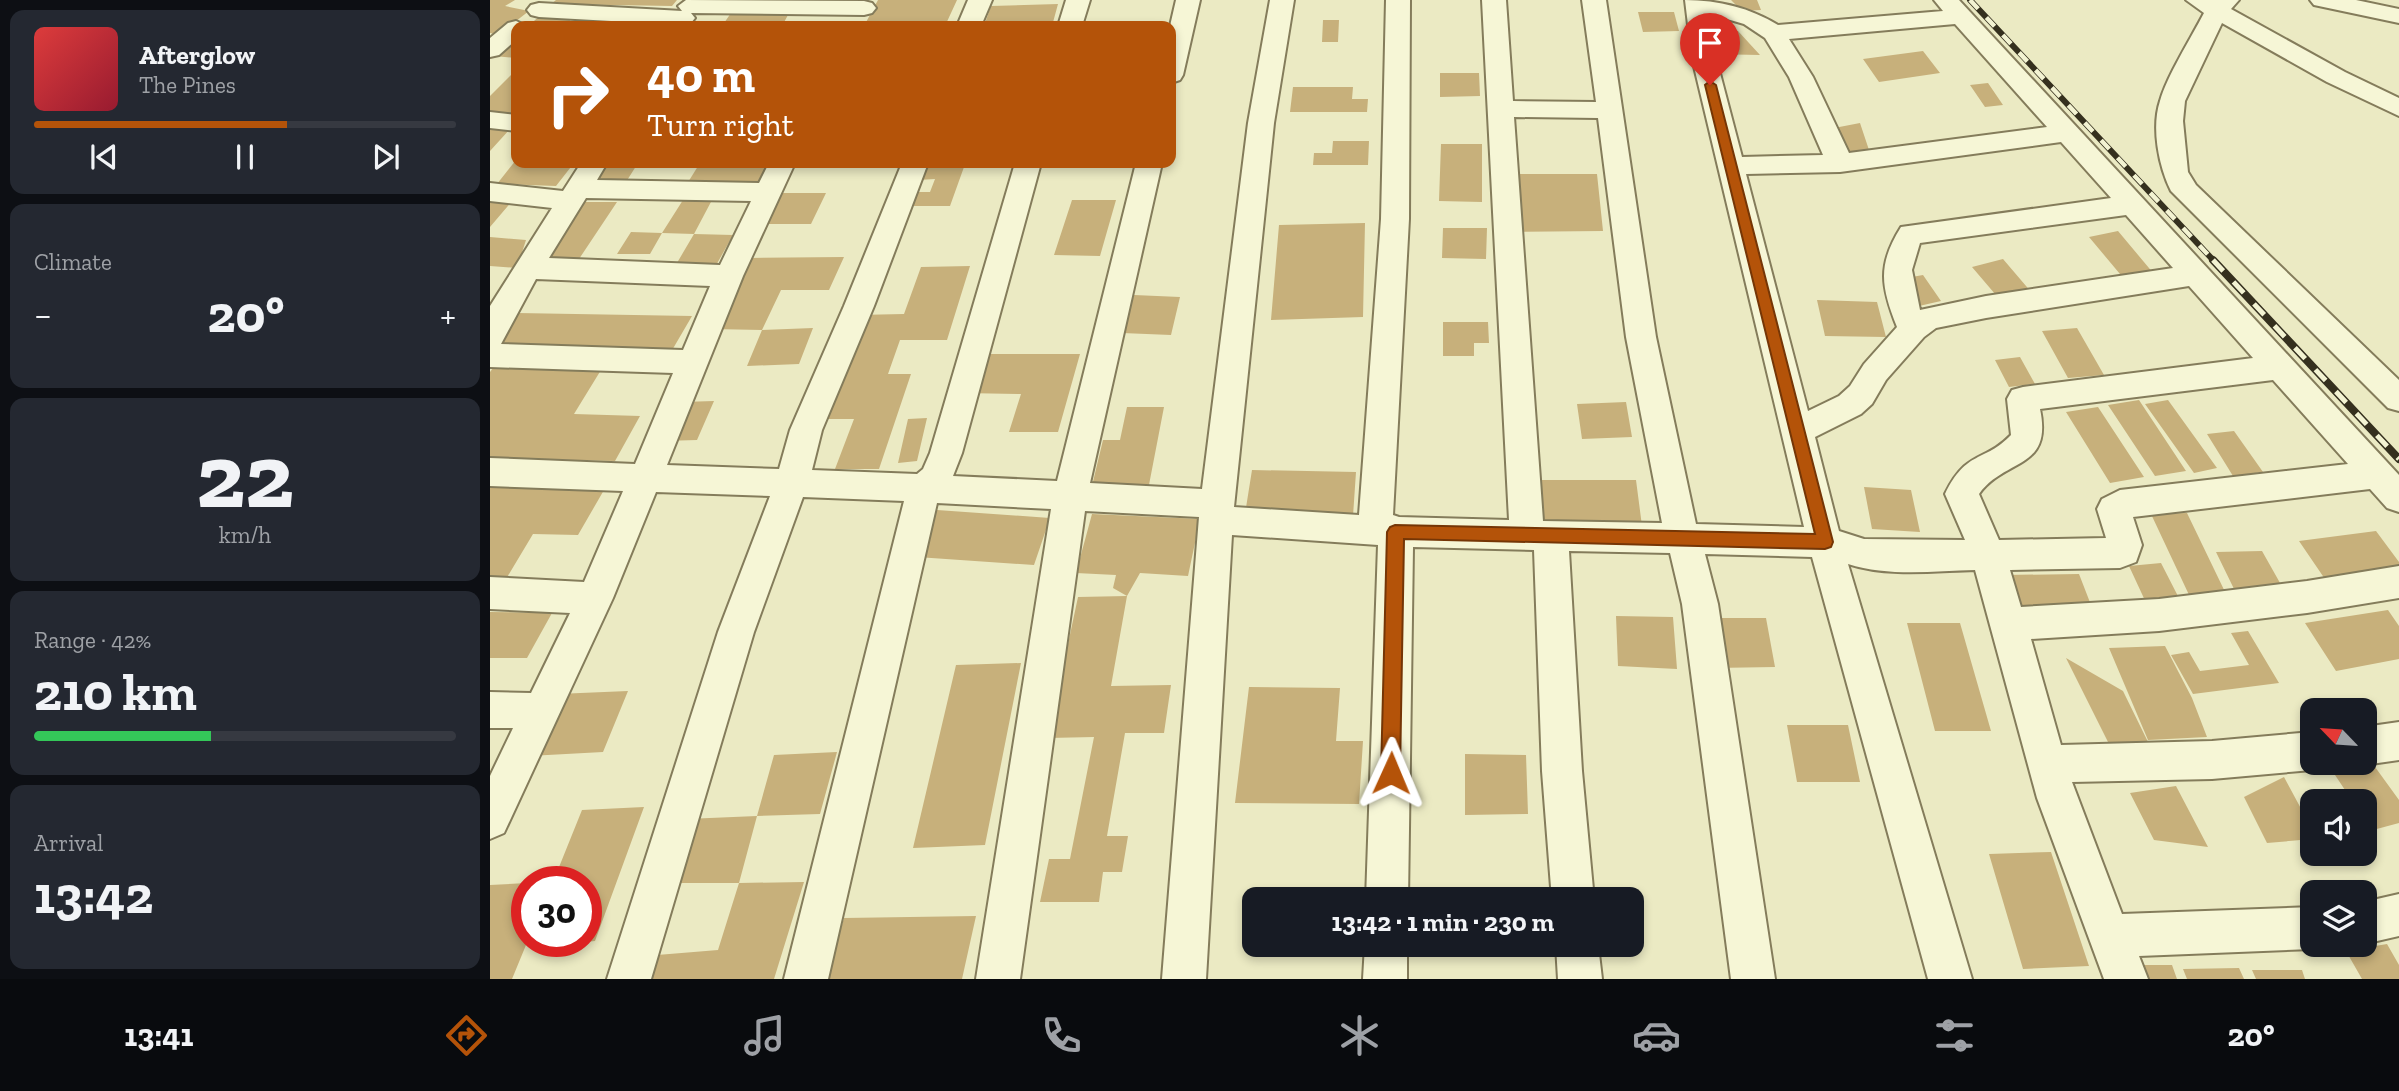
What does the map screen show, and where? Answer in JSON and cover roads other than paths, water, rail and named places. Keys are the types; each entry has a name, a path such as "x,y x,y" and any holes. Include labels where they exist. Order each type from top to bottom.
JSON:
{"street":[{"path":"970,21 980,0"},
{"path":"1072,21 1079,0"},
{"path":"1176,53 1188,0"},
{"path":"1184,979 1218,512 1261,123 1282,0"},
{"path":"1395,532 1381,525 1376,519 1395,219 1398,0"},
{"path":"1494,0 1500,109 1572,887"},
{"path":"1594,0 1641,337 1682,540 1692,561 1700,593 1704,645 1753,979"},
{"path":"2322,0 2399,16"},
{"path":"1840,163 1801,76 1774,33 1752,19 1697,2 1704,58 1825,542 1950,979"},
{"path":"519,21 537,3 686,12 862,11"},
{"path":"2399,108 2213,4 2172,101 2170,121 2177,178 2185,191 2399,400"},
{"path":"1774,33 1954,8 2388,486"},
{"path":"501,40 511,55"},
{"path":"1500,109 1609,110"},
{"path":"490,120 511,122"},
{"path":"1730,166 1840,163 2067,133"},
{"path":"490,337 506,303 591,168"},
{"path":"490,819 594,598 729,276 780,168"},
{"path":"629,979 736,632 792,483 806,430 859,306 913,168"},
{"path":"806,979 925,488 934,478 946,453 1027,168"},
{"path":"998,979 1070,496 1148,168"},
{"path":"490,192 574,195 769,192"},
{"path":"1913,329 1898,294 1896,282 1903,245 1911,234 2132,205"},
{"path":"490,274 525,272 729,276"},
{"path":"1797,432 1850,405 1913,329 1928,319 1986,307 2196,275"},
{"path":"490,355 694,362"},
{"path":"2126,979 2046,764 1989,556 1962,494 1965,482 1990,462 2021,450 2028,433 2023,399 2279,367"},
{"path":"490,472 1070,496 1395,532 1825,542 1864,554 1989,556 2120,553 2124,551 2125,545 2114,509 2120,504 2388,486"},
{"path":"1387,887 1395,532"},
{"path":"2008,624 2159,615 2307,597 2399,582"},
{"path":"490,593 594,598"},
{"path":"490,710 542,711"},
{"path":"2377,744 2399,741"},
{"path":"2046,764 2212,760 2300,752"},
{"path":"2377,919 2399,915"},
{"path":"2109,936 2300,928"},
{"path":"1385,979 1386,957"},
{"path":"1578,957 1580,979"}],"railway":[{"path":"1970,0 2214,261"},
{"path":"2213,260 2399,459"}]}
